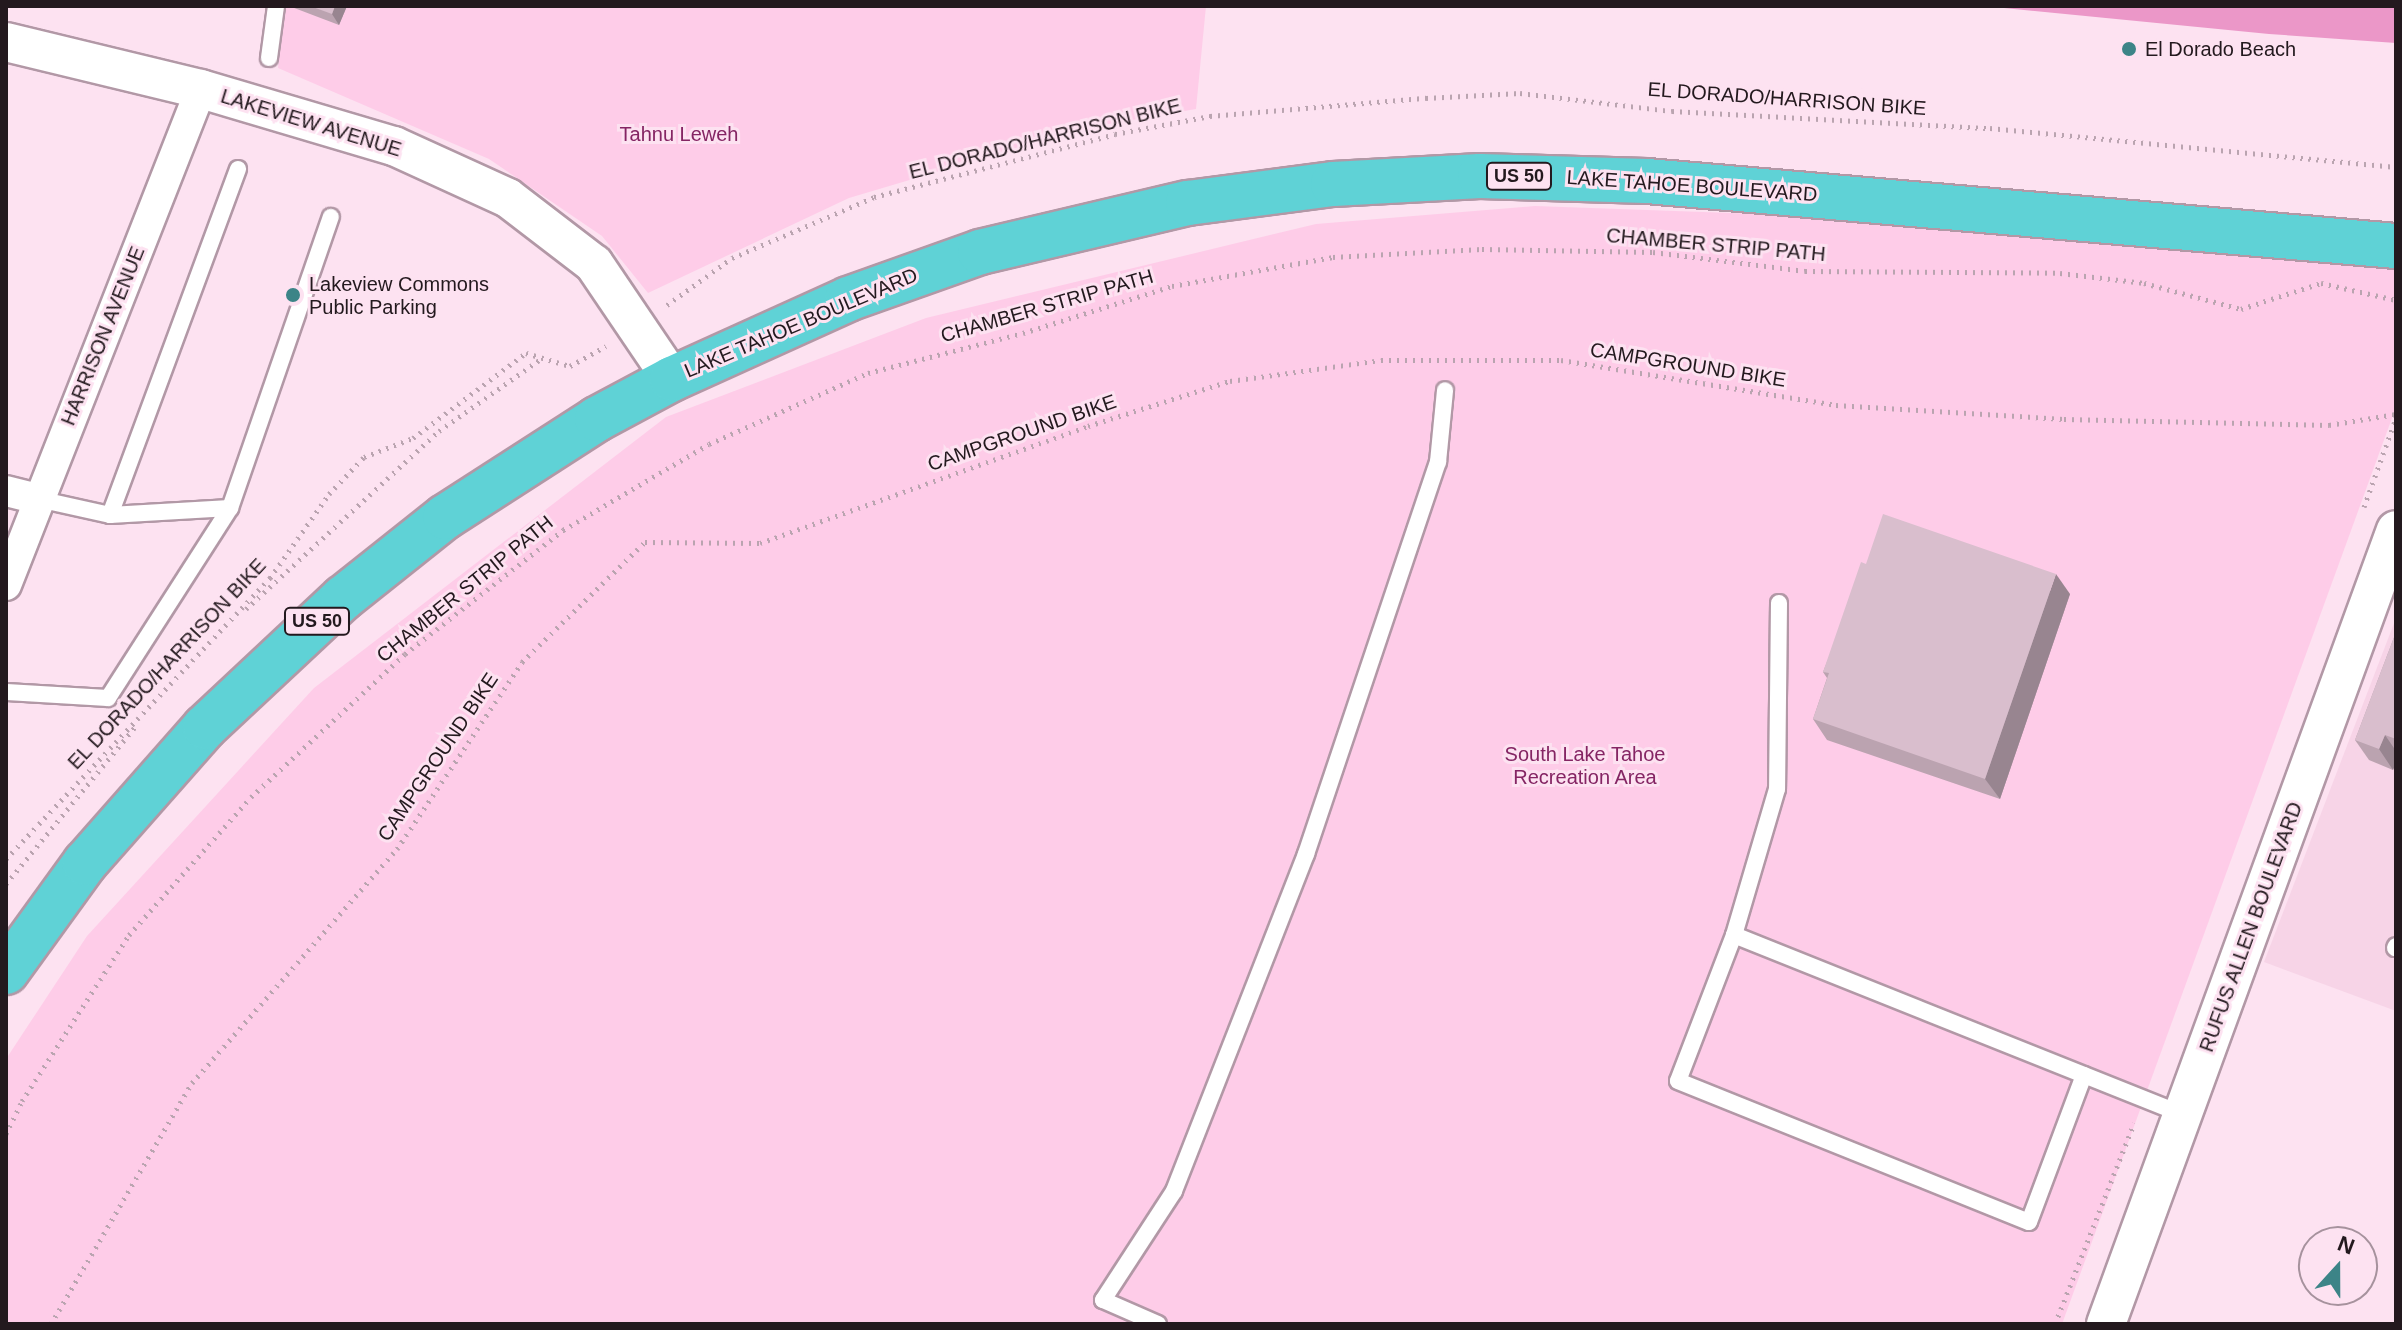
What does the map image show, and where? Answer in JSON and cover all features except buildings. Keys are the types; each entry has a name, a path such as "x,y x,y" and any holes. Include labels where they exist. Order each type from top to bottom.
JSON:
{"highway":[{"name":"LAKE TAHOE BOULEVARD","path":"14,947 166,769 333,607 495,483 672,379 848,299 980,252 1145,211 1348,182 1480,176 1647,181 2396,246"}],"street":[{"name":"LAKEVIEW AVENUE","path":"6,42 201,89 394,146 508,198 594,264 640,326 672,379"},
{"name":"HARRISON AVENUE","path":"6,585 201,89"},
{"path":"6,491 38,499"},
{"name":"RUFUS ALLEN BOULEVARD","path":"2106,1324 2396,530"}],"lane":[{"path":"269,58 276,6"},
{"path":"110,515 238,169"},
{"path":"6,692 108,698 230,508 331,217"},
{"path":"1158,1324 1103,1300 1174,1191 1306,854 1438,462 1445,390"},
{"path":"38,499 110,515 230,508"},
{"path":"1779,603 1777,789 1734,935 1678,1081 2029,1222 2084,1075"},
{"path":"1734,935 2182,1114"}],"path":[{"name":"EL DORADO/HARRISON BIKE","path":"6,859 270,578 329,494 364,457 413,438 526,353 570,366 640,326 732,258 874,197 1115,134 1210,116 1520,93 1672,111 1990,128 2396,167"},
{"name":"CHAMBER STRIP PATH","path":"6,1134 22,1101 129,935 251,797 405,654 563,530 709,444 868,373 1023,333 1172,286 1333,257 1482,249 1653,252 1805,271 2060,273 2144,283 2241,309 2321,283 2396,300"},
{"path":"6,884 185,668 439,431 542,358"},
{"name":"CAMPGROUND BIKE","path":"51,1324 192,1083 397,849 522,662 645,542 760,543 1088,426 1230,381 1381,360 1561,360 1836,405 2064,419 2329,425 2396,414"}],"shaded area":[{"path":"1984,6 2396,6 2396,43 2269,34"},
{"path":"2396,618 2396,1011 2264,962"}],"green space":[{"name":"Tahnu Leweh","path":"285,6 1206,6 1196,109 1085,128 849,198 648,293 602,236 489,159 278,68"},
{"name":"South Lake Tahoe Recreation Area","path":"1535,206 1870,218 2396,260 2396,407 2062,1324 6,1324 6,1059 87,936 314,688 666,417 926,318 1316,224"}],"place":[{"name":"El Dorado Beach","path":"2129,49"},
{"name":"Lakeview Commons Public Parking","path":"293,295"}]}
